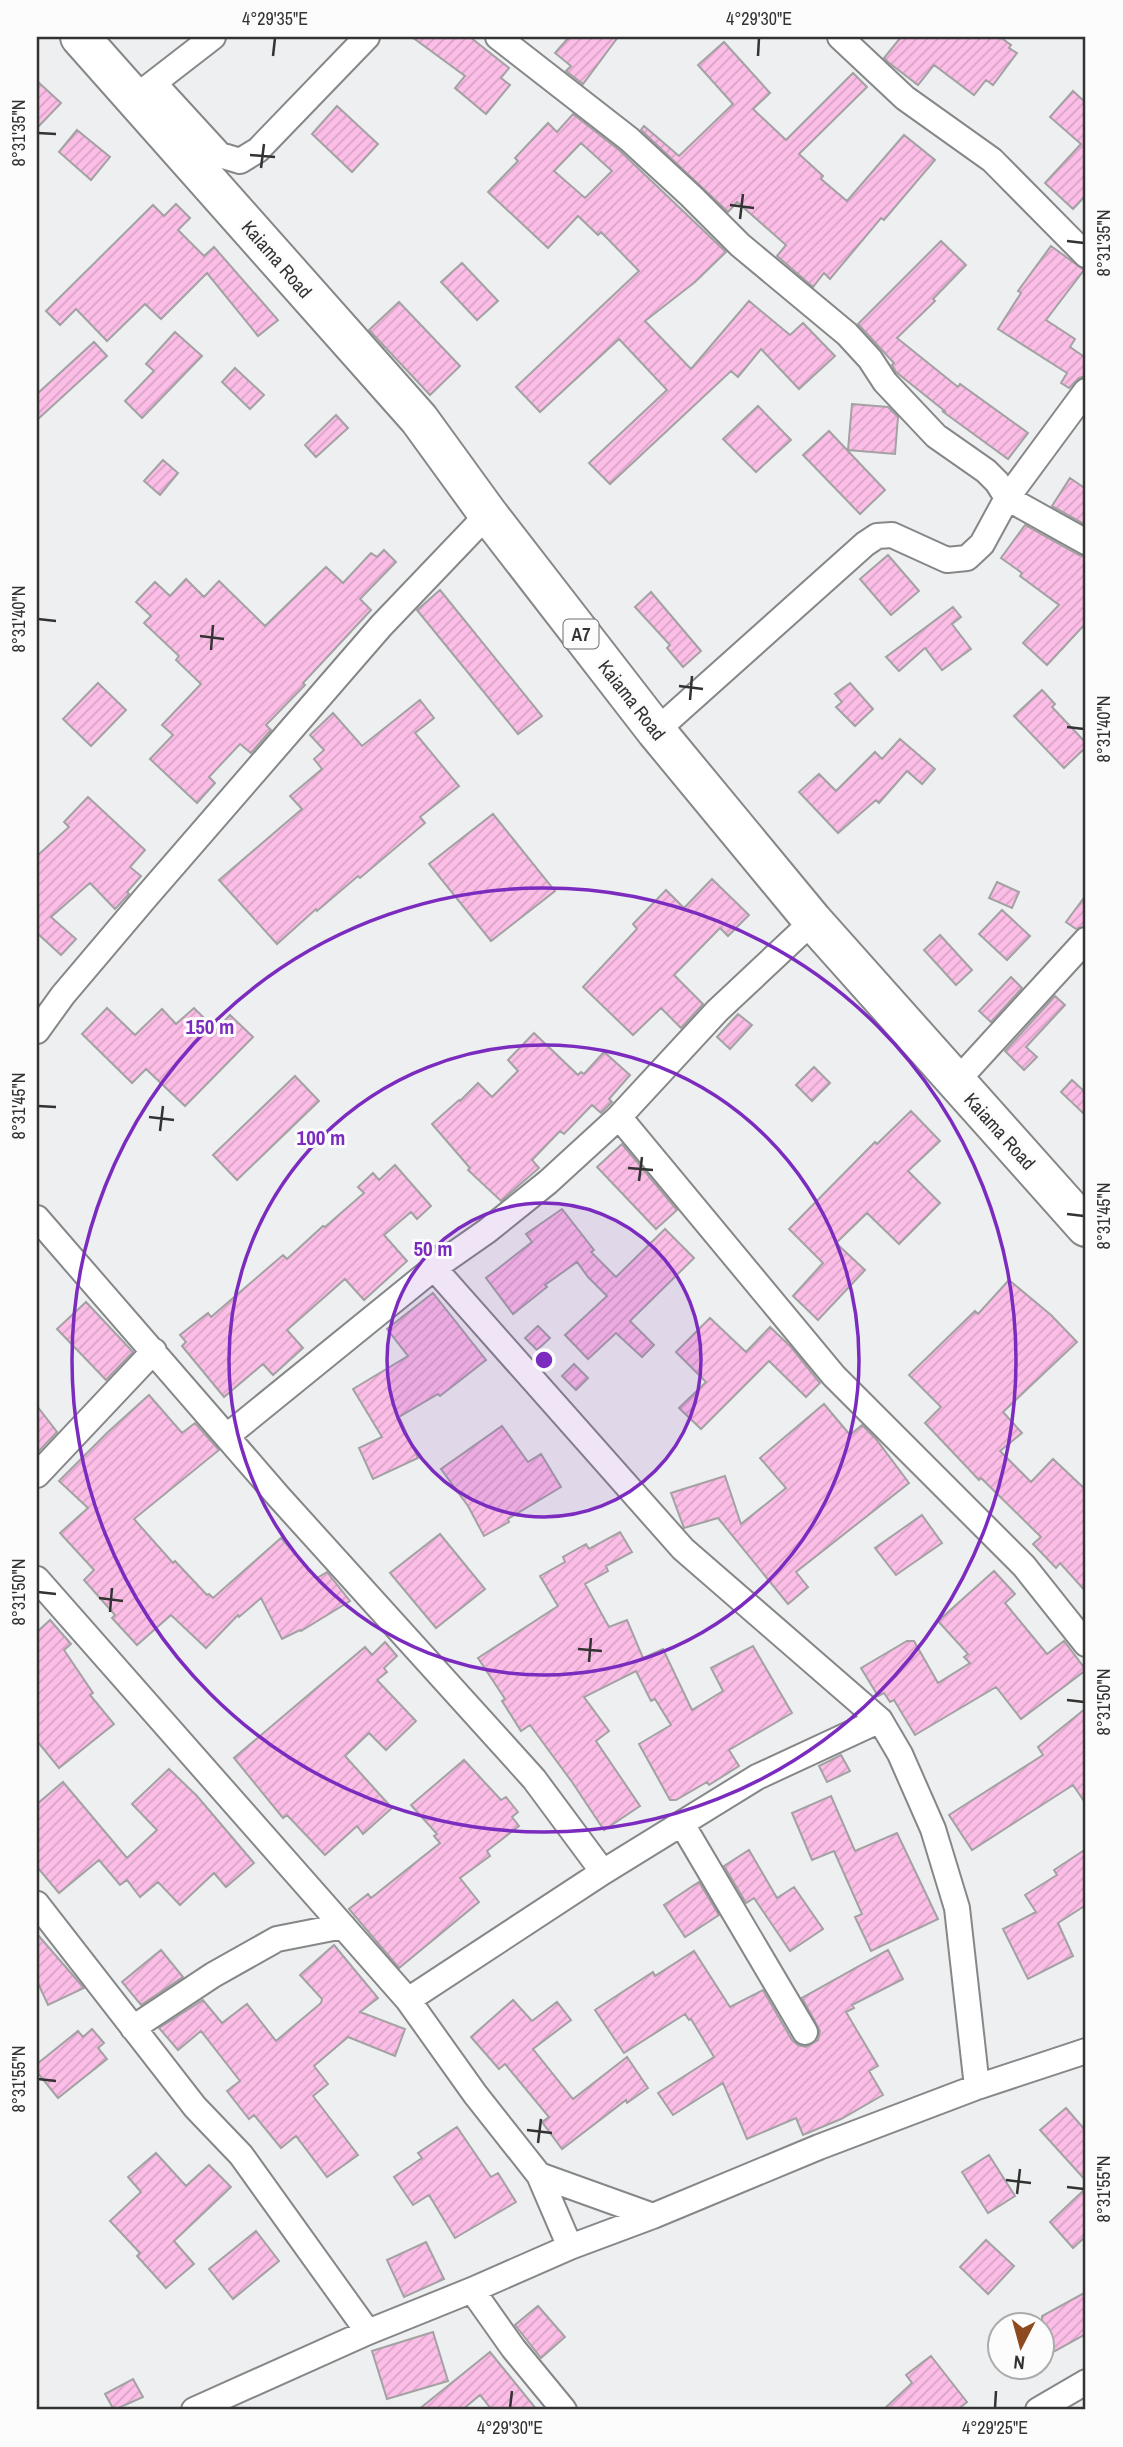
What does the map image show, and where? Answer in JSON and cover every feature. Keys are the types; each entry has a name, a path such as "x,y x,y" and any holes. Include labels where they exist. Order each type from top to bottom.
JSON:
{"highway":[{"name":"Kaiama Road","path":"80,37 144,90 419,419 488,514 656,732 813,921 1086,1227"}],"street":[{"path":"213,37 144,90 220,155 240,161 258,150 367,37"},
{"path":"498,37 629,139 740,245 847,334 870,359 885,382 936,436 986,471 1007,498 1086,542"},
{"path":"846,39 905,98 992,160 1086,254"},
{"path":"656,732 877,536 892,535 947,560 967,558 982,544 1007,498 1086,391"},
{"path":"37,1031 146,897 372,637 488,514"},
{"path":"227,1436 434,1268 487,1231 548,1182 619,1117 717,1011 813,921"},
{"path":"956,1082 1086,940"},
{"path":"619,1117 835,1376 1078,1618 1086,1644"},
{"path":"37,1218 278,1497 534,1779 603,1872"},
{"path":"434,1268 683,1549 880,1720 900,1754 933,1829 957,1908 977,2087"},
{"path":"37,1475 154,1352"},
{"path":"37,1578 408,2000 475,2094 539,2175 570,2247"},
{"path":"408,2000 603,1872 757,1777 880,1720"},
{"path":"682,1824 805,2032"},
{"path":"37,1904 195,2107 241,2155 368,2332"},
{"path":"134,2028 213,1975 277,1939 343,1926"},
{"path":"194,2410 368,2332 570,2247 653,2216 819,2147 977,2087 1086,2051"},
{"path":"539,2175 653,2216"},
{"path":"472,2290 513,2348 564,2410"},
{"path":"1038,2410 1086,2382"}],"building":[{"path":"412,37 470,37 509,68 501,78 510,85 486,114 455,88 465,76"},
{"path":"569,37 618,37 583,84 566,71 571,66 555,53"},
{"path":"901,37 1000,37 1017,53 993,85 986,80 974,95 934,65 918,85 888,62 884,58"},
{"path":"724,42 770,93 753,109 786,140 853,73 867,87 799,154 823,176 821,179 847,201 904,135 935,160 884,220 881,218 830,279 824,273 813,287 777,256 786,245 737,202 728,212 641,130 644,126 679,156 733,104 698,65"},
{"path":"37,81 61,103 37,128"},
{"path":"1073,91 1086,103 1086,195 1073,209 1045,183 1081,144 1050,117"},
{"path":"337,106 378,144 352,172 312,134"},
{"path":"573,114 619,150 726,252 695,282 645,321 691,369 749,301 790,335 803,323 835,356 799,389 761,349 738,377 731,371 610,484 589,463 667,390 619,339 540,412 516,387 639,271 601,232 598,235 578,216 548,248 488,192 518,161 515,158 548,123 557,132","holes":["581,143 612,171 585,198 554,171"]},
{"path":"77,130 110,157 91,180 59,152"},
{"path":"176,204 190,218 178,230 204,256 214,247 278,320 258,336 207,273 161,319 145,304 107,341 76,309 60,325 46,311 153,205 164,216"},
{"path":"941,241 966,265 933,299 935,301 897,338 958,387 960,384 1028,433 1008,459 942,411 946,412 896,372 892,365 894,363 858,324"},
{"path":"1051,246 1084,270 1046,320 1075,339 1070,347 1086,358 1086,376 1079,378 1069,388 1061,383 1067,373 998,329 1021,293 1018,291"},
{"path":"462,263 498,301 477,320 441,282"},
{"path":"399,302 460,366 430,395 369,330"},
{"path":"175,332 202,356 142,418 125,401 154,371 146,364"},
{"path":"94,342 107,356 37,420 37,394"},
{"path":"235,368 264,395 250,409 222,382"},
{"path":"852,404 888,407 898,417 895,454 848,450"},
{"path":"758,406 791,440 756,472 723,439"},
{"path":"336,415 348,428 316,457 305,445"},
{"path":"829,431 885,490 860,514 803,455"},
{"path":"163,460 178,473 160,495 144,481"},
{"path":"1070,478 1086,489 1086,525 1052,506"},
{"path":"1025,525 1086,557 1086,623 1047,665 1023,643 1059,605 1001,558"},
{"path":"384,550 396,562 360,599 371,610 266,725 271,730 251,753 240,744 209,777 215,783 197,803 150,759 173,735 162,725 201,684 176,660 179,656 144,623 151,616 136,602 155,582 170,596 186,579 204,597 219,581 265,626 326,567 343,583 371,553 377,557"},
{"path":"888,555 919,591 891,615 860,579"},
{"path":"440,590 542,716 518,734 417,610"},
{"path":"651,592 701,651 683,667 667,648 670,645 635,607"},
{"path":"953,607 961,617 952,624 971,649 942,670 925,648 899,671 886,657"},
{"path":"98,683 126,710 91,746 63,719"},
{"path":"850,683 873,709 855,726 836,707 842,702 835,694"},
{"path":"1042,690 1055,704 1052,707 1086,743 1086,747 1064,768 1014,716"},
{"path":"420,700 434,718 415,733 459,786 420,817 425,823 360,878 358,876 317,911 316,909 277,944 219,880 302,809 290,796 322,769 314,759 324,750 310,735 333,713 362,746"},
{"path":"900,739 935,769 922,784 907,771 879,803 876,800 838,833 799,792 819,774 836,791 875,752 882,759"},
{"path":"88,797 145,850 130,867 141,876 115,909 90,883 51,917 76,939 61,955 37,933 37,856 69,827 64,822"},
{"path":"493,814 555,891 491,941 429,864"},
{"path":"712,879 749,915 728,936 720,928 674,975 703,1004 681,1028 661,1008 633,1035 583,987 637,929 633,924 666,890 684,908"},
{"path":"997,882 1019,892 1012,908 989,898"},
{"path":"1086,895 1086,926 1076,929 1066,922"},
{"path":"1002,910 1030,936 1007,960 979,934"},
{"path":"940,935 972,970 956,985 924,950"},
{"path":"1011,977 1022,988 991,1022 979,1011"},
{"path":"1055,996 1065,1005 1026,1047 1037,1057 1024,1070 1005,1051"},
{"path":"107,1008 135,1035 162,1009 176,1024 194,1008 216,1030 230,1015 253,1037 185,1106 146,1069 132,1083 82,1034"},
{"path":"738,1014 752,1025 730,1049 717,1037"},
{"path":"534,1033 578,1075 581,1072 584,1074 604,1052 630,1075 609,1099 612,1102 601,1113 592,1105 564,1134 560,1131 532,1160 539,1168 501,1201 468,1170 470,1168 432,1124 478,1083 492,1097 518,1071 508,1060"},
{"path":"814,1067 830,1083 812,1101 796,1085"},
{"path":"295,1076 319,1101 237,1180 213,1155"},
{"path":"1072,1080 1086,1093 1086,1116 1061,1092"},
{"path":"911,1111 940,1141 908,1171 940,1203 899,1244 867,1213 836,1243 865,1270 818,1320 793,1296 823,1263 789,1229 875,1142 877,1144"},
{"path":"622,1144 677,1210 656,1229 597,1167"},
{"path":"395,1165 431,1206 417,1219 411,1212 384,1235 407,1261 364,1300 345,1279 287,1330 303,1348 273,1375 263,1364 224,1397 182,1346 186,1342 180,1335 208,1313 211,1317 283,1255 287,1259 364,1193 358,1187 373,1173 379,1180"},
{"path":"562,1209 594,1250 591,1252 616,1277 665,1229 694,1258 630,1321 654,1345 642,1357 616,1333 588,1359 565,1335 607,1296 577,1262 545,1285 547,1287 513,1314 486,1278 532,1242 526,1234"},
{"path":"1009,1280 1051,1315 1077,1342 1003,1412 1022,1433 1000,1451 1031,1482 1053,1459 1086,1490 1086,1592 1060,1563 1056,1568 1033,1544 1041,1537 981,1478 979,1480 925,1423 941,1407 909,1375 975,1311 978,1314"},
{"path":"433,1293 486,1360 440,1396 438,1394 399,1417 418,1458 373,1479 359,1448 382,1437 353,1389 408,1356 387,1329"},
{"path":"86,1302 133,1352 106,1380 57,1329"},
{"path":"710,1318 746,1352 770,1327 791,1347 820,1383 806,1397 769,1361 701,1429 679,1408 706,1382 676,1352"},
{"path":"538,1326 550,1338 537,1350 525,1338"},
{"path":"574,1364 588,1378 576,1390 562,1376"},
{"path":"149,1395 182,1433 195,1423 219,1450 134,1519 173,1563 175,1561 213,1598 281,1538 317,1578 327,1572 350,1601 301,1631 282,1639 261,1598 239,1617 238,1615 206,1648 171,1615 137,1645 112,1618 115,1615 84,1580 94,1570 60,1533 88,1508 59,1481"},
{"path":"824,1404 850,1435 862,1425 909,1483 796,1572 808,1587 788,1604 718,1518 684,1528 671,1493 725,1476 741,1524 786,1488 760,1458"},
{"path":"37,1406 57,1432 37,1453"},
{"path":"502,1426 528,1462 541,1454 561,1487 484,1536 468,1506 441,1469"},
{"path":"922,1515 942,1543 896,1575 875,1548"},
{"path":"620,1532 632,1552 606,1566 608,1571 585,1584 609,1627 627,1620 643,1658 663,1649 692,1710 723,1691 711,1668 753,1646 792,1713 729,1750 739,1766 709,1785 707,1782 676,1800 670,1800 639,1744 671,1725 655,1699 651,1701 636,1671 584,1697 609,1731 596,1741 640,1806 604,1830 530,1725 521,1731 502,1701 505,1699 478,1658 558,1606 540,1576 565,1562 563,1557 586,1544 589,1549"},
{"path":"440,1534 485,1589 436,1628 390,1573"},
{"path":"994,1571 1015,1594 1005,1603 1047,1654 1064,1641 1086,1670 1021,1719 996,1687 915,1735 894,1700 890,1702 884,1693 878,1696 861,1668 907,1641 914,1641 938,1683 970,1663 964,1657 968,1654 938,1621"},
{"path":"50,1620 71,1644 64,1650 93,1693 90,1695 114,1724 59,1768 37,1741 37,1632"},
{"path":"385,1642 397,1656 384,1668 387,1672 377,1680 416,1721 386,1750 369,1733 345,1756 392,1808 363,1834 357,1826 325,1855 287,1815 283,1818 234,1758 365,1647 372,1655"},
{"path":"1086,1708 1086,1804 1073,1785 972,1850 949,1815 1043,1755 1038,1747"},
{"path":"841,1755 850,1771 827,1782 819,1766"},
{"path":"464,1760 501,1800 506,1797 518,1812 512,1817 519,1826 487,1851 490,1856 460,1878 479,1902 399,1968 349,1909 368,1894 371,1898 440,1843 434,1836 437,1834 411,1805"},
{"path":"169,1769 197,1796 254,1863 226,1887 214,1873 180,1905 158,1882 140,1897 127,1880 120,1885 99,1860 59,1893 37,1867 37,1804 63,1782 127,1858 157,1830 132,1804"},
{"path":"831,1796 855,1851 897,1833 938,1919 871,1951 855,1917 862,1914 834,1851 812,1860 792,1813"},
{"path":"1086,1849 1086,1905 1058,1923 1073,1956 1028,1979 1003,1929 1036,1912 1025,1895 1057,1875 1054,1870"},
{"path":"749,1850 777,1898 794,1887 823,1929 790,1951 754,1898 746,1903 724,1866"},
{"path":"699,1882 719,1915 685,1937 664,1905"},
{"path":"37,1934 84,1988 48,2005 37,1981"},
{"path":"334,1945 378,1998 360,2012 405,2029 395,2056 348,2037 314,2066 328,2084 313,2096 358,2155 327,2177 296,2136 281,2148 254,2115 249,2119 227,2091 240,2081 201,2031 178,2050 159,2028 203,2000 222,2023 247,2004 276,2041 321,2003 322,1999 300,1975"},
{"path":"161,1950 183,1977 141,2005 122,1982"},
{"path":"888,1950 903,1979 852,2005 854,2008 846,2012 878,2066 869,2071 883,2095 841,2119 803,2135 796,2118 747,2139 723,2083 673,2115 658,2093 714,2057 691,2019 685,2014 624,2053 595,2010 653,1972 655,1976 694,1951 730,2007 763,1990 792,2040 806,2047 818,2040 820,2031 802,1998"},
{"path":"513,2000 532,2021 557,2002 571,2020 533,2049 573,2099 627,2057 648,2088 627,2103 626,2100 562,2149 542,2122 549,2117 505,2064 499,2069 471,2037"},
{"path":"92,2029 104,2043 98,2048 107,2059 58,2098 37,2072 37,2064 78,2031 83,2037"},
{"path":"1066,2108 1086,2131 1086,2181 1040,2130"},
{"path":"457,2127 491,2177 498,2173 516,2202 455,2238 429,2195 413,2205 394,2177 422,2158 418,2153"},
{"path":"156,2153 186,2186 209,2165 231,2187 174,2241 194,2264 166,2288 137,2256 140,2253 110,2221 141,2192 128,2177"},
{"path":"989,2155 1015,2196 988,2213 962,2172"},
{"path":"1086,2188 1086,2236 1073,2248 1050,2222"},
{"path":"256,2231 279,2261 233,2299 209,2269"},
{"path":"986,2240 1014,2266 988,2294 960,2267"},
{"path":"426,2242 444,2279 404,2297 387,2260"},
{"path":"1086,2292 1086,2334 1056,2351 1056,2310 1053,2310"},
{"path":"538,2306 565,2337 541,2358 515,2325"},
{"path":"433,2332 448,2381 387,2399 372,2351"},
{"path":"490,2352 537,2410 492,2410 480,2395 462,2410 418,2410"},
{"path":"931,2356 967,2402 957,2410 883,2410 912,2383 906,2375"},
{"path":"133,2379 143,2397 114,2410 105,2394"}]}
